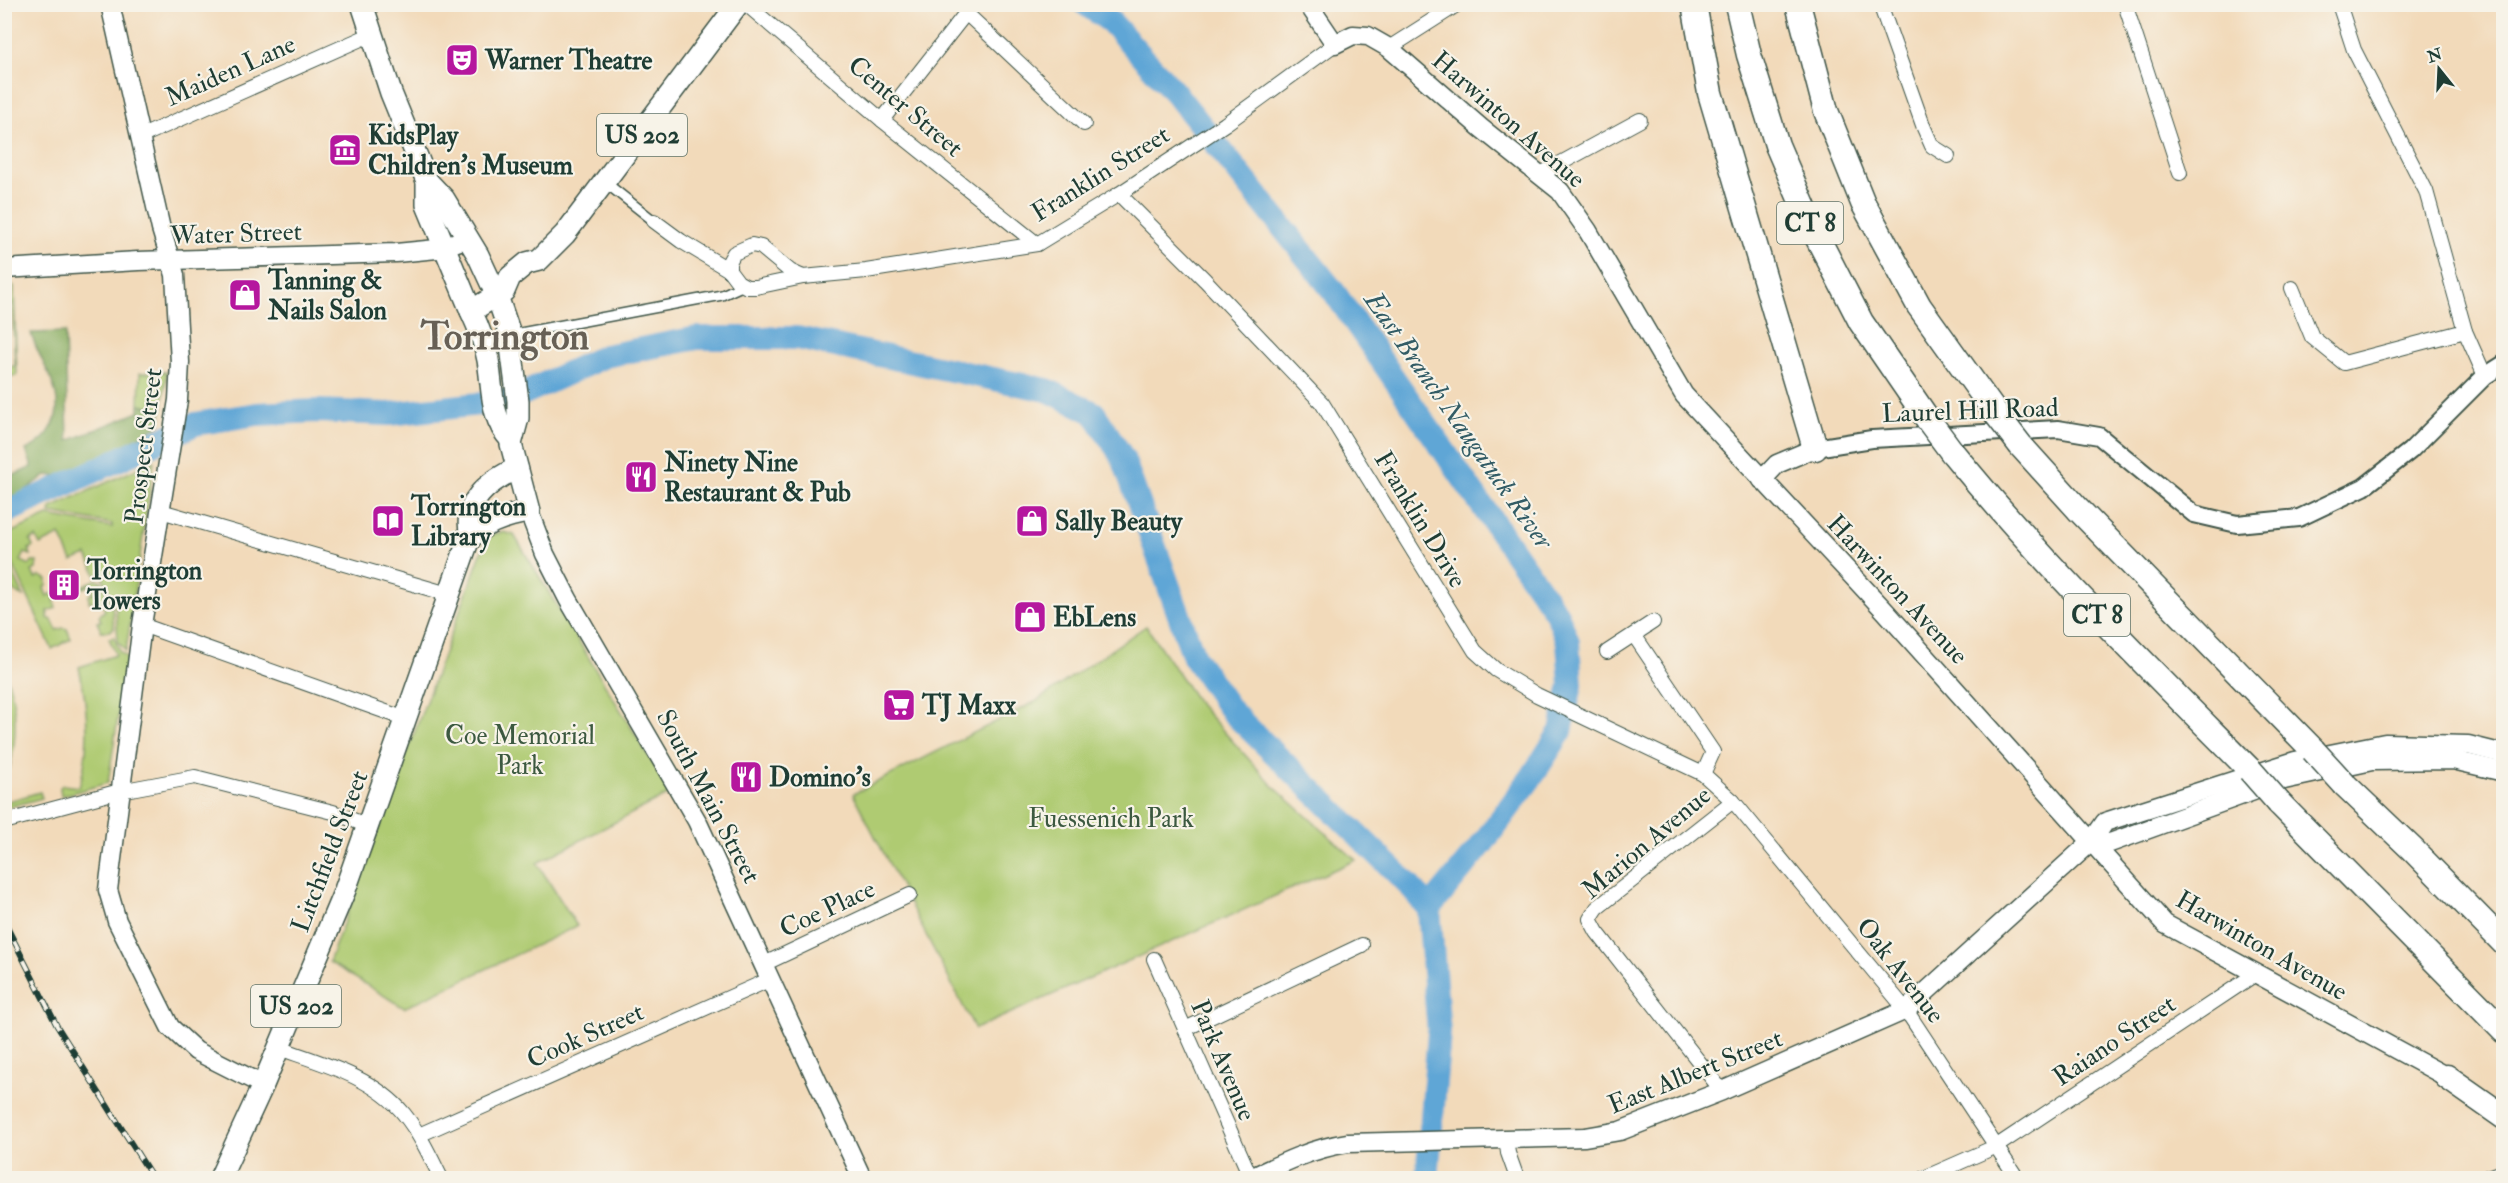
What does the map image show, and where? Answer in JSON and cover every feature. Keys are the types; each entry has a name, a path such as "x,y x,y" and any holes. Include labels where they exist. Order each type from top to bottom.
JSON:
{"highway":[{"path":"1694,4 1710,93 1815,448"},
{"name":"CT 8","path":"1737,4 1749,55 1777,145 1813,230 1861,322 1952,452 1997,508 2087,604 2504,1031"},
{"name":"CT 8","path":"1798,4 1826,111 1863,203 1919,306 1997,415 2021,446 2078,509 2345,785 2412,849 2504,943"},
{"path":"2412,849 2504,923"},
{"path":"2447,1077 2504,1117"}],"main road":[{"name":"Prospect Street","path":"110,4 142,136 161,229 176,275 179,329 178,400 142,625 108,890 117,921 170,1027 196,1051 262,1085"},
{"path":"362,4 399,113 427,181"},
{"name":"US 202","path":"471,310 501,299 523,286 538,270 539,260 572,226 606,183 738,4"},
{"path":"1308,4 1335,44"},
{"name":"Franklin Street","path":"1335,44 1353,35 1368,36 1389,48"},
{"name":"Harwinton Avenue","path":"1389,48 1560,191 1588,231 1684,394 1894,620 2165,924 2447,1077"},
{"name":"South Main Street","path":"427,181 442,195 501,299 510,340 519,409 518,422 511,440"},
{"name":"South Main Street","path":"427,181 427,205 471,310 485,350 495,414 500,427 511,440 529,512 545,554 568,599 697,821 862,1179"},
{"name":"Water Street","path":"4,269 378,254 444,248 468,238"},
{"name":"Laurel Hill Road","path":"1762,480 1777,465 1815,448"},
{"name":"Litchfield Street","path":"220,1179 279,1048 345,890 448,594 471,536 468,515 473,503 492,482 517,468"},
{"path":"471,536 501,519 529,512"},
{"name":"East Albert Street","path":"1251,1178 1320,1148 1359,1142 1585,1137 1620,1131 1722,1091 1906,1010 2091,842 2105,822 2295,761 2385,743 2468,745 2504,754"},
{"path":"2091,842 2110,843 2284,780 2372,761 2453,760 2504,772"}],"street":[{"name":"Center Street","path":"746,4 882,120 1037,244"},
{"path":"1389,48 1458,4"},
{"path":"1880,4 1932,146 1948,156"},
{"path":"2125,4 2180,173"},
{"path":"2339,4 2354,50 2426,191 2465,331 2485,376"},
{"path":"882,120 966,13 1084,123"},
{"name":"Maiden Lane","path":"142,136 372,34"},
{"name":"Franklin Street","path":"510,340 722,295 744,285 756,287 803,277 866,271 1037,244 1119,194 1226,123 1335,44"},
{"path":"1539,175 1640,120"},
{"path":"606,183 681,241 729,270 738,282 744,285"},
{"name":"Franklin Drive","path":"1119,194 1322,403 1475,651 1496,670 1537,695 1703,774 1733,801"},
{"path":"729,270 729,262 734,253 752,245 761,247 790,271 803,277"},
{"path":"2292,288 2312,337 2344,363 2465,331"},
{"name":"Laurel Hill Road","path":"1815,448 1872,439 2058,429 2099,436 2194,514 2237,524 2299,518 2364,487 2410,452 2485,376 2504,364"},
{"path":"161,511 448,594"},
{"path":"1607,652 1653,622"},
{"path":"142,625 406,719"},
{"path":"1634,635 1713,752 1703,774"},
{"path":"4,822 120,791 195,777 333,812 368,826"},
{"name":"Oak Avenue","path":"1733,801 1906,1010 2018,1179"},
{"name":"Marion Avenue","path":"1722,1091 1597,932 1590,919 1597,908 1733,801"},
{"name":"Coe Place","path":"767,971 910,895"},
{"path":"1185,1029 1362,945"},
{"name":"Park Avenue","path":"1154,959 1251,1178"},
{"name":"Cook Street","path":"419,1135 767,971"},
{"name":"Raiano Street","path":"1924,1179 1997,1146 2257,973"},
{"path":"279,1048 341,1071 385,1096 403,1113 419,1135 441,1179"},
{"path":"1506,1138 1508,1153 1517,1179"},
{"path":"2484,1179 2504,1171"}],"green space":[{"path":"5,286 14,286 17,376 5,376 5,367 15,366 12,304 5,304"},
{"path":"65,332 68,441 139,412 139,405 162,408 159,425 71,477 46,475 18,496 5,495 5,479 32,467 26,450 45,437 57,413 55,390 31,333"},
{"path":"167,372 162,408 139,405 140,373"},
{"path":"154,461 126,651 118,642 116,609 103,578 104,574 97,577 87,555 72,561 60,535 40,545 36,537 30,540 33,547 29,549 31,555 25,553 21,561 30,565 32,562 37,562 36,569 32,571 35,578 40,576 47,579 47,586 44,588 47,596 53,593 56,608 48,611 48,618 52,620 57,630 67,629 71,639 52,649 5,547 5,535 48,516 112,527 112,524 50,513 51,508"},
{"name":"Coe Memorial Park","path":"503,532 514,535 671,793 537,863 577,926 404,1008 329,962 485,543 493,534"},
{"path":"5,555 24,597 7,585"},
{"path":"95,580 101,581 112,605 114,628 110,631 101,631 97,622 101,621 99,616 105,610 102,603 96,605 92,601 89,602 89,595 94,593 90,585 84,588 82,586"},
{"name":"Fuessenich Park","path":"1146,626 1199,704 1273,786 1356,860 975,1029 853,794 1035,702"},
{"path":"114,637 120,652 127,657 108,783 61,796 60,787 63,785 79,787 83,772 87,727 79,667 116,655 109,638"},
{"path":"4,670 12,695 15,720 12,757 9,770 5,772"},
{"path":"40,792 42,798 5,808 5,802"}],"waterway":[{"name":"East Branch Naugatuck River","path":"1085,4 1111,22 1176,94 1334,292 1557,614 1568,642 1571,685 1561,731 1533,775 1483,843 1429,909"},
{"path":"4,513 195,424 257,414 317,411 389,414 507,401 605,356 697,338 797,338 1047,390 1094,413 1123,458 1194,657 1232,712 1406,882 1429,909"},
{"path":"1427,1178 1439,1033 1429,909"}],"railway":[{"path":"4,921 57,1026 153,1178"}],"place":[{"name":"Warner Theatre","path":"462,60"},
{"name":"KidsPlay Children's Museum","path":"345,150"},
{"name":"Tanning & Nails Salon","path":"245,295"},
{"name":"Ninety Nine Restaurant & Pub","path":"641,477"},
{"name":"Torrington Library","path":"388,521"},
{"name":"Sally Beauty","path":"1032,521"},
{"name":"Torrington Towers","path":"64,585"},
{"name":"EbLens","path":"1030,617"},
{"name":"TJ Maxx","path":"899,705"},
{"name":"Domino's","path":"746,777"}],"district":[{"name":"Torrington","path":"505,336"}]}
